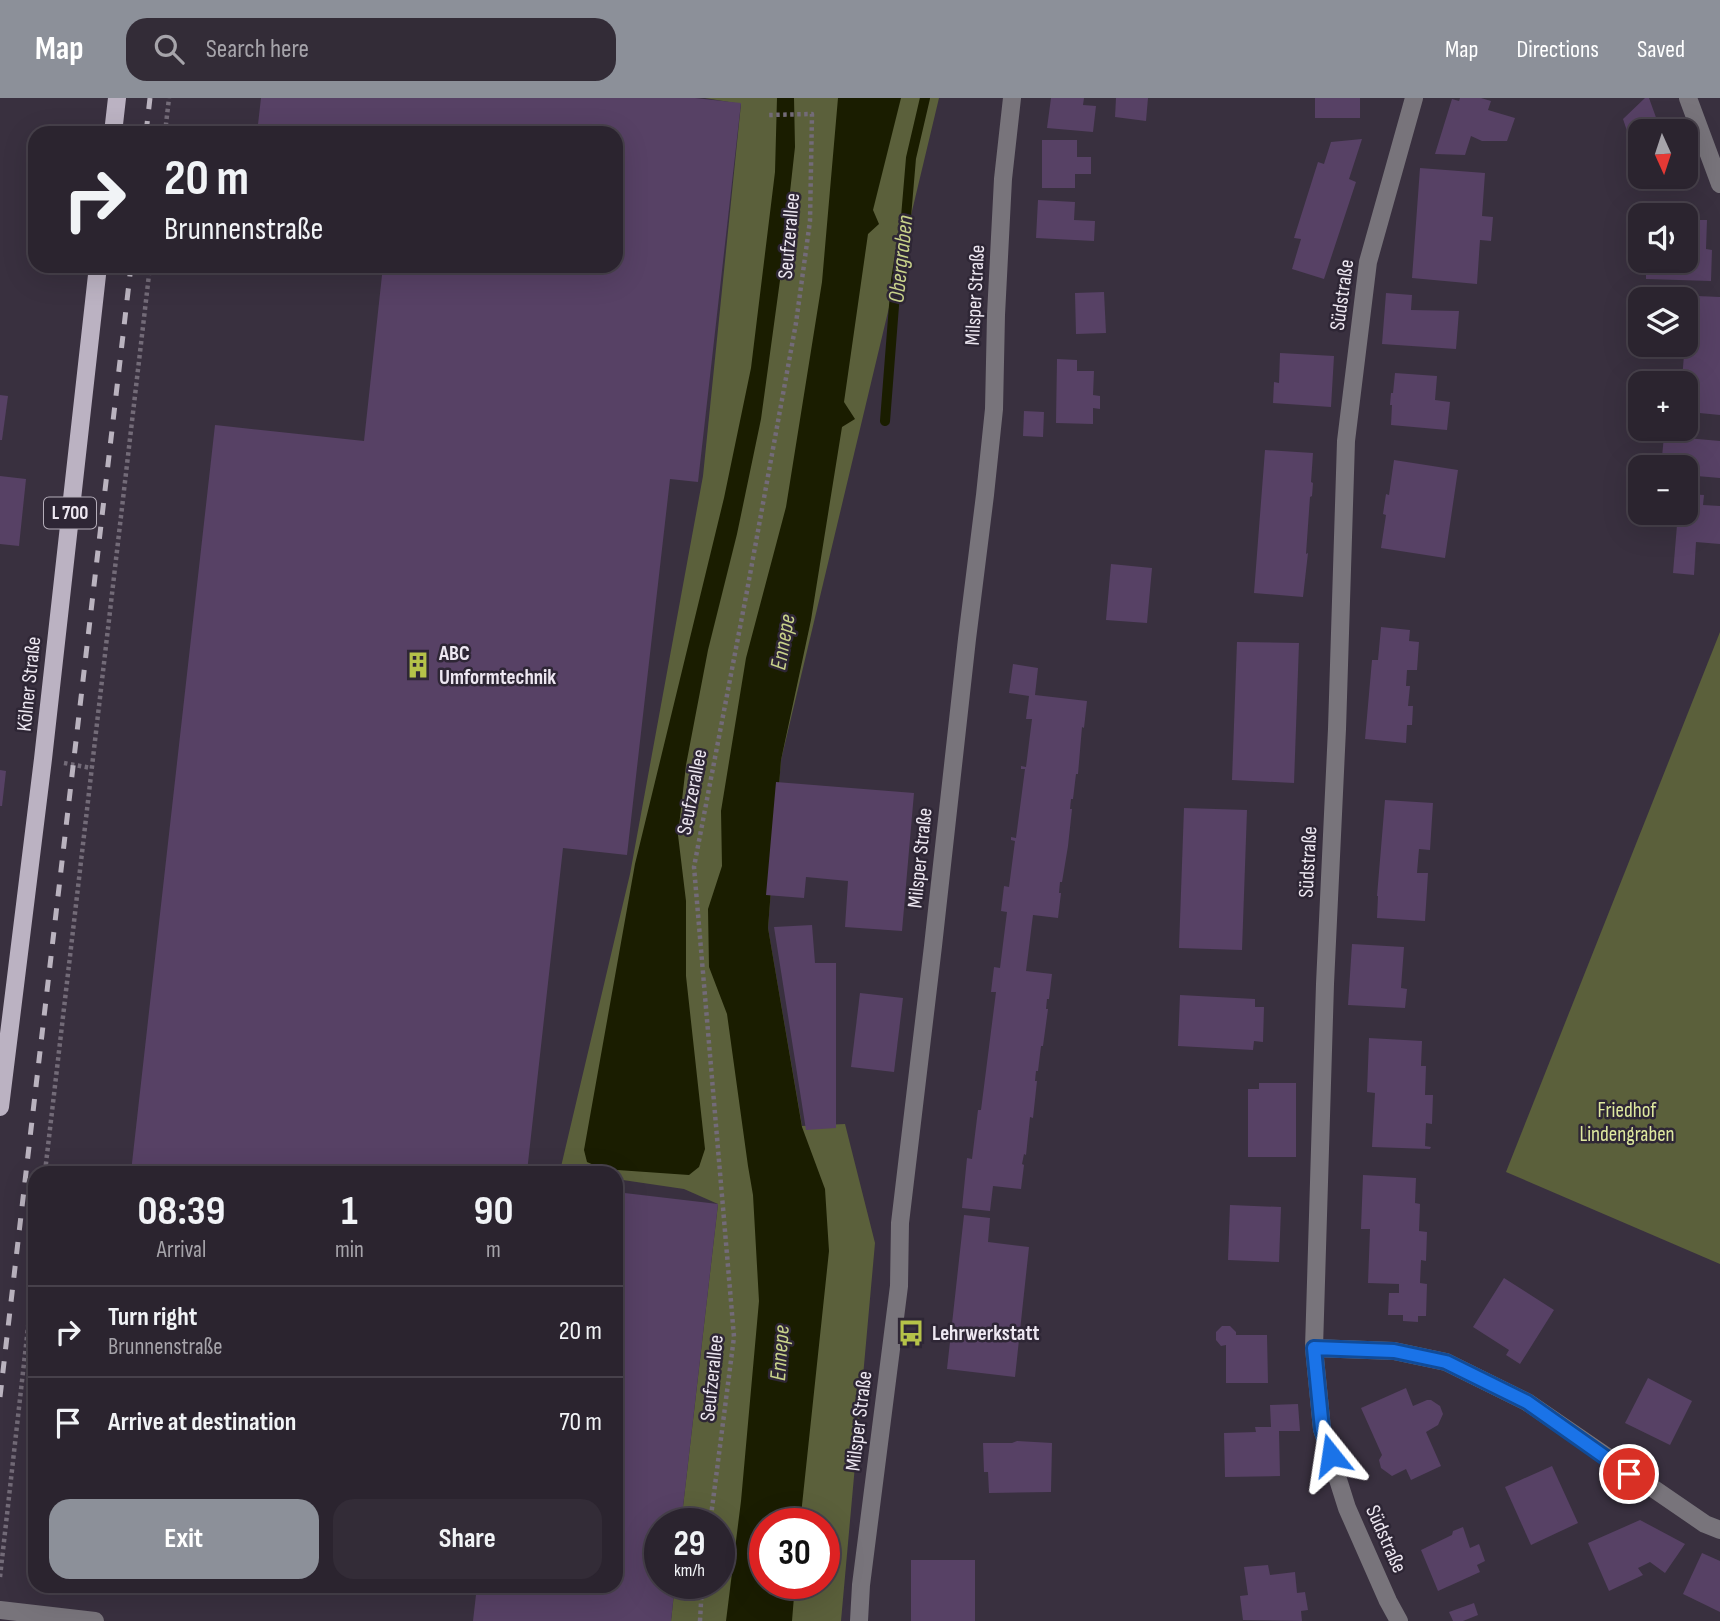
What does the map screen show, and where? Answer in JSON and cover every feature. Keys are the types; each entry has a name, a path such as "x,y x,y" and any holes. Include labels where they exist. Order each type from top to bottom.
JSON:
{"main road":[{"path":"114,126 117,98"},
{"name":"Kölner Straße","path":"0,1107 43,759 97,273"}],"street":[{"name":"Milsper Straße","path":"859,1621 861,1585 899,1286 900,1223 994,409 1003,179 1012,98"},
{"name":"Südstraße","path":"1399,1621 1347,1508 1322,1429 1314,1348 1346,441 1368,262 1415,98"},
{"path":"1688,98 1720,184"},
{"path":"1314,1348 1394,1351 1446,1362 1527,1402 1695,1517 1720,1530"},
{"path":"0,1610 95,1621"}],"path":[{"path":"166,126 169,98"},
{"name":"Seufzerallee","path":"712,1508 734,1337 694,867 796,323 810,221 811,114 769,115"},
{"path":"47,1166 149,273"},
{"path":"0,1577 28,1327"},
{"path":"700,1621 701,1599"}],"green space":[{"path":"705,98 939,98 781,760 768,928 802,1126 845,1124 875,1243 841,1621 671,1621 673,1599 735,1599 735,1508 683,1508 718,1204 684,1189 623,1180 623,1166 561,1166 630,874 703,476 741,104"},
{"name":"Friedhof Lindengraben","path":"1720,632 1720,1264 1506,1172"}],"water":[{"path":"777,98 794,98 795,147 761,419 737,534 708,650 686,765 678,835 686,901 686,976 705,1149 699,1167 689,1175 623,1170 623,1166 596,1166 587,1162 584,1150 635,864 724,498 751,368 775,172"},
{"name":"Ennepe","path":"838,98 901,98 873,210 879,224 868,234 844,402 855,419 842,427 811,620 781,760 768,928 802,1127 825,1189 829,1251 802,1508 749,1508 749,1599 794,1599 792,1621 726,1621 729,1599 735,1599 735,1549 759,1301 753,1195 727,1014 709,967 708,909 722,866 721,811 746,658 786,507 822,282"}],"building":[{"name":"ABC Umformtechnik","path":"261,98 695,98 741,103 698,482 670,479 627,855 563,848 528,1166 132,1166 215,425 364,441 382,273 623,273 623,126 258,126"},
{"path":"1051,98 1084,98 1083,105 1096,106 1093,132 1047,128"},
{"path":"1116,98 1148,98 1146,121 1115,117"},
{"path":"1315,98 1360,98 1360,118 1315,118"},
{"path":"1460,98 1491,101 1488,110 1515,118 1507,141 1482,141 1471,136 1465,155 1435,154 1452,99 1459,101"},
{"path":"1645,98 1649,98 1657,119 1628,119 1628,134 1623,119"},
{"path":"1362,139 1349,179 1356,182 1324,279 1292,269 1301,239 1294,238 1318,162 1324,164 1331,142"},
{"path":"1042,140 1077,140 1077,157 1091,157 1091,174 1075,174 1075,188 1042,188"},
{"path":"1420,168 1485,173 1482,216 1493,217 1491,241 1480,240 1477,284 1412,278"},
{"path":"1038,200 1075,202 1074,220 1095,221 1094,241 1036,238"},
{"path":"1698,220 1707,220 1706,249 1712,250 1711,281 1646,279 1646,273 1698,273"},
{"path":"1104,292 1106,333 1076,334 1075,293"},
{"path":"1386,293 1412,295 1411,310 1459,311 1456,349 1382,344"},
{"path":"1698,296 1720,297 1720,415 1698,413 1698,371 1683,371 1684,357 1698,357"},
{"path":"1280,353 1334,356 1331,407 1273,403 1274,382 1279,383"},
{"path":"1057,359 1077,360 1077,371 1094,371 1093,395 1100,396 1100,409 1093,408 1093,424 1056,423"},
{"path":"1395,373 1437,376 1435,400 1450,402 1447,430 1391,425 1390,405"},
{"path":"0,395 8,396 2,440 0,440"},
{"path":"1024,411 1044,412 1043,437 1023,436"},
{"path":"1664,441 1720,441 1720,478 1698,476 1698,455 1662,455"},
{"path":"1265,450 1313,453 1303,597 1254,593"},
{"path":"1394,460 1458,470 1445,558 1381,548 1386,515 1383,514"},
{"path":"0,476 26,479 19,546 0,544"},
{"path":"1698,495 1704,495 1703,505 1720,506 1720,544 1696,542 1694,575 1673,573 1677,525 1698,525"},
{"path":"1111,564 1152,568 1147,623 1106,620"},
{"path":"1381,627 1410,630 1409,641 1419,642 1417,670 1407,670 1406,686 1410,686 1408,706 1413,706 1412,725 1407,725 1406,743 1365,739 1372,660 1378,660"},
{"path":"1237,642 1299,643 1294,783 1232,780"},
{"path":"1013,664 1038,668 1035,695 1087,701 1078,774 1071,799 1068,846 1060,882 1058,918 1033,915 1026,971 1052,974 1043,1046 1036,1071 1033,1118 1030,1117 1026,1155 1024,1154 1022,1164 1021,1189 993,1186 990,1211 962,1208 967,1158 972,1159 978,1110 981,1110 996,992 991,992 994,967 1000,968 1007,912 1001,911 1004,886 1009,887 1015,841 1011,840 1011,837 1016,838 1025,769 1021,769 1021,766 1026,767 1032,719 1026,719 1029,696 1009,693"},
{"path":"0,770 6,771 2,806 0,806"},
{"path":"776,782 914,793 902,931 845,927 848,881 806,877 804,898 766,895"},
{"path":"1385,800 1433,803 1430,850 1419,849 1417,873 1428,873 1425,921 1377,918"},
{"path":"1184,808 1247,810 1242,950 1179,948"},
{"path":"812,925 815,963 836,963 836,1128 806,1130 774,927"},
{"path":"1352,944 1404,947 1401,988 1407,989 1405,1008 1348,1005"},
{"path":"860,993 903,998 894,1072 851,1067"},
{"path":"1180,995 1255,999 1255,1007 1264,1007 1263,1042 1254,1041 1253,1050 1178,1046"},
{"path":"1369,1038 1422,1041 1421,1066 1426,1066 1425,1095 1433,1095 1432,1124 1426,1123 1425,1146 1431,1147 1430,1149 1372,1147 1375,1093 1367,1092"},
{"path":"1259,1083 1296,1083 1296,1157 1248,1157 1248,1089 1259,1089"},
{"path":"1363,1175 1416,1178 1415,1203 1420,1204 1419,1231 1427,1232 1426,1261 1421,1260 1420,1283 1427,1284 1426,1316 1418,1316 1418,1322 1403,1321 1403,1315 1388,1315 1389,1293 1399,1293 1399,1284 1368,1283 1370,1229 1361,1229"},
{"path":"623,1193 718,1204 683,1508 644,1508 644,1599 673,1599 671,1621 473,1621 476,1593 623,1593"},
{"path":"1230,1205 1281,1207 1279,1262 1228,1260"},
{"path":"964,1215 990,1218 988,1242 1029,1247 1015,1377 947,1369"},
{"path":"1504,1278 1554,1310 1520,1364 1506,1355 1509,1350 1473,1327"},
{"path":"1222,1326 1230,1326 1236,1335 1267,1335 1268,1383 1226,1383 1226,1345 1221,1346 1216,1340 1216,1332"},
{"path":"1648,1378 1692,1401 1670,1445 1625,1423"},
{"path":"1406,1388 1413,1406 1431,1400 1440,1406 1443,1414 1438,1425 1426,1432 1441,1466 1411,1480 1406,1469 1392,1476 1381,1468 1379,1460 1382,1455 1361,1408"},
{"path":"1298,1404 1300,1431 1279,1431 1280,1476 1225,1477 1224,1433 1256,1432 1255,1427 1271,1427 1270,1405"},
{"path":"983,1443 1052,1443 1051,1492 989,1493 988,1472 984,1472"},
{"path":"1552,1466 1578,1523 1531,1545 1505,1487"},
{"path":"1640,1520 1685,1544 1665,1573 1650,1562 1638,1568 1643,1575 1609,1591 1588,1543"},
{"path":"1463,1527 1470,1548 1479,1544 1485,1561 1477,1565 1480,1572 1438,1591 1421,1550"},
{"path":"1702,1553 1720,1561 1720,1612 1683,1594"},
{"path":"911,1560 975,1560 975,1621 911,1621"},
{"path":"1268,1565 1270,1575 1295,1572 1297,1593 1305,1592 1308,1610 1301,1611 1302,1621 1243,1620 1240,1596 1248,1595 1244,1567"},
{"path":"1474,1603 1478,1615 1463,1621 1453,1621 1449,1612"}],"waterway":[{"name":"Obergraben","path":"885,421 896,280 906,217 911,158 925,98"}],"railway":[{"path":"147,126 150,98"},
{"path":"0,1397 130,273"}],"place":[{"name":"ABC Umformtechnik","path":"418,665"},
{"name":"Lehrwerkstatt","path":"911,1333"}],"route":[{"path":"1331,1455 1322,1429 1314,1348 1394,1351 1446,1362 1527,1402 1629,1474"}]}
